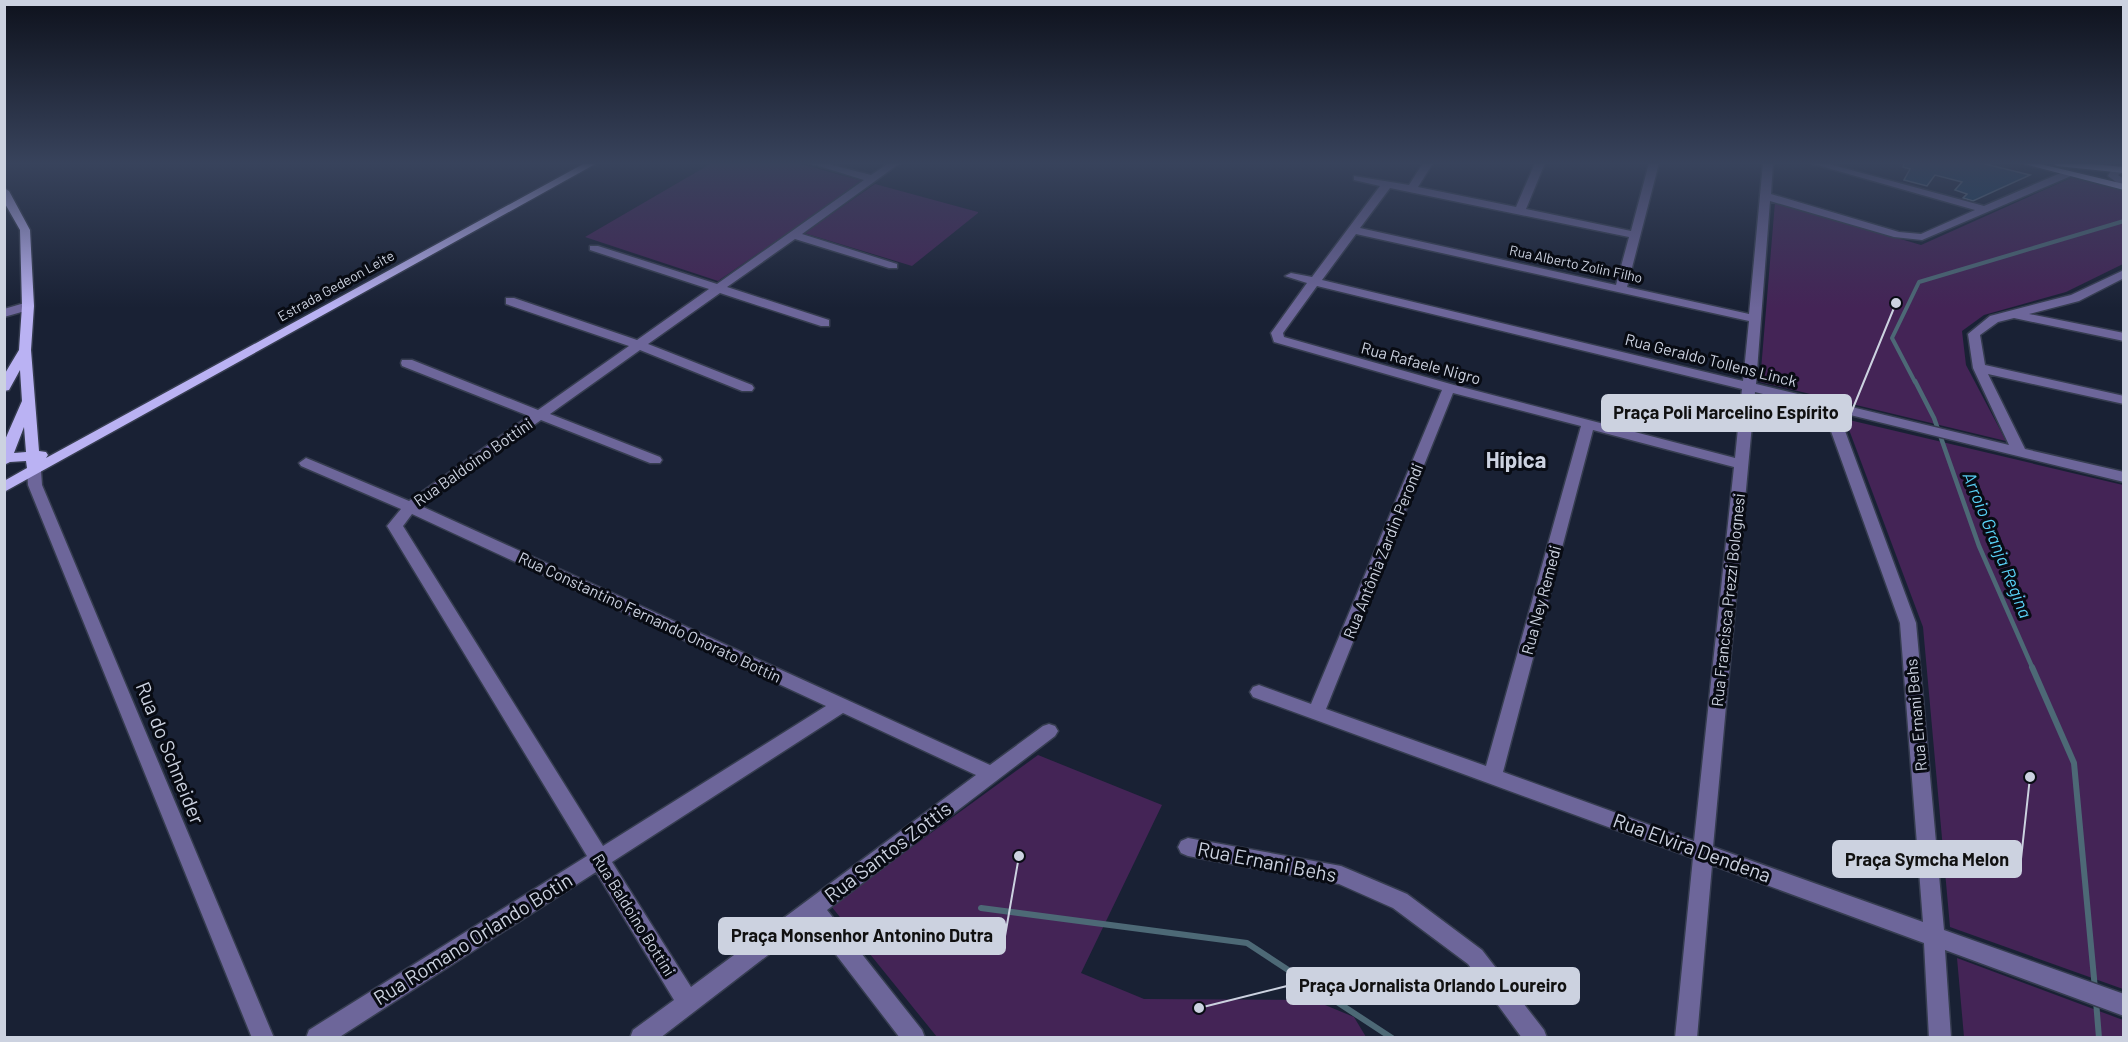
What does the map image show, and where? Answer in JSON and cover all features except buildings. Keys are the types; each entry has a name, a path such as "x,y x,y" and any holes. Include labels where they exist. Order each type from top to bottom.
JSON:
{"main road":[{"path":"15,212 25,230 28,306 25,350 34,471 5,459 28,398"},
{"name":"Estrada Gedeon Leite","path":"34,471 504,212"},
{"path":"4,387 25,350"}],"street":[{"name":"Rua Baldoino Bottini","path":"688,1003 395,526 410,507 825,212"},
{"name":"Rua Rafaele Nigro","path":"1367,212 1313,281 1277,333 1278,339 1449,388 1742,464"},
{"path":"1523,212 1635,235"},
{"path":"1621,289 1641,212"},
{"name":"Rua Francisca Prezzi Bolognesi","path":"1686,1038 1702,852 1750,388 1764,212"},
{"path":"1820,212 1913,238 1922,237 1978,212"},
{"name":"Rua Alberto Zolin Filho","path":"1354,230 1756,319"},
{"path":"793,235 893,266"},
{"path":"594,248 720,287 825,323"},
{"path":"2019,451 1978,368 1974,334 1994,319 2075,298 2124,273"},
{"name":"Rua Geraldo Tollens Linck","path":"1291,276 2124,477"},
{"path":"510,300 638,345 747,387"},
{"path":"4,313 28,306"},
{"path":"2013,314 2124,337"},
{"path":"407,363 655,460"},
{"path":"1978,368 2124,400"},
{"name":"Rua Antônia Zardin Perondi","path":"1316,713 1449,388"},
{"name":"Rua Ernani Behs","path":"1829,406 1908,623 1934,936 1940,1038"},
{"name":"Rua Ney Remedi","path":"1493,776 1588,424"},
{"name":"Rua Constantino Fernando Onorato Bottin","path":"306,463 410,507 992,774"},
{"path":"4,487 24,483 34,471"},
{"name":"Rua do Schneider","path":"34,471 263,1038"},
{"name":"Rua Elvira Dendena","path":"1260,692 2124,1005"},
{"name":"Rua Romano Orlando Botin","path":"317,1038 842,705"},
{"name":"Rua Santos Zottis","path":"641,1038 1049,731"},
{"name":"Rua Ernani Behs","path":"1188,847 1341,875 1400,901 1475,957 1536,1038"},
{"path":"813,909 914,1038"}],"shaded area":[{"path":"629,212 819,212 718,281 585,237"},
{"path":"835,212 978,212 912,266 804,233"},
{"path":"1774,212 1808,212 1921,245 1996,212 2123,212 2123,264 2066,292 1984,315 1962,331 1966,365 2006,441 1760,382"},
{"path":"1845,419 2123,485 2123,989 1950,927 1923,627"},
{"path":"1038,755 1162,805 1081,973 1144,999 1313,1000 1354,1017 1366,1037 937,1037 831,906"},
{"path":"1957,958 2123,1020 2123,1037 1964,1037"}],"waterway":[{"name":"Arroio Granja Regina","path":"1915,382 1892,338 1919,282 2124,221"},
{"name":"Arroio Granja Regina","path":"1915,381 1934,418 1979,546 2033,669"},
{"name":"Arroio Granja Regina","path":"2032,667 2074,763 2095,989"},
{"path":"981,908 1247,943 1392,1038"},
{"name":"Arroio Granja Regina","path":"2096,1001 2099,1038"}],"place":[{"name":"Praça Poli Marcelino Espírito","path":"1896,303"},
{"name":"Praça Symcha Melon","path":"2030,777"},
{"name":"Praça Monsenhor Antonino Dutra","path":"1019,856"},
{"name":"Praça Jornalista Orlando Loureiro","path":"1199,1008"}],"district":[{"name":"Hípica","path":"1516,460"}]}
